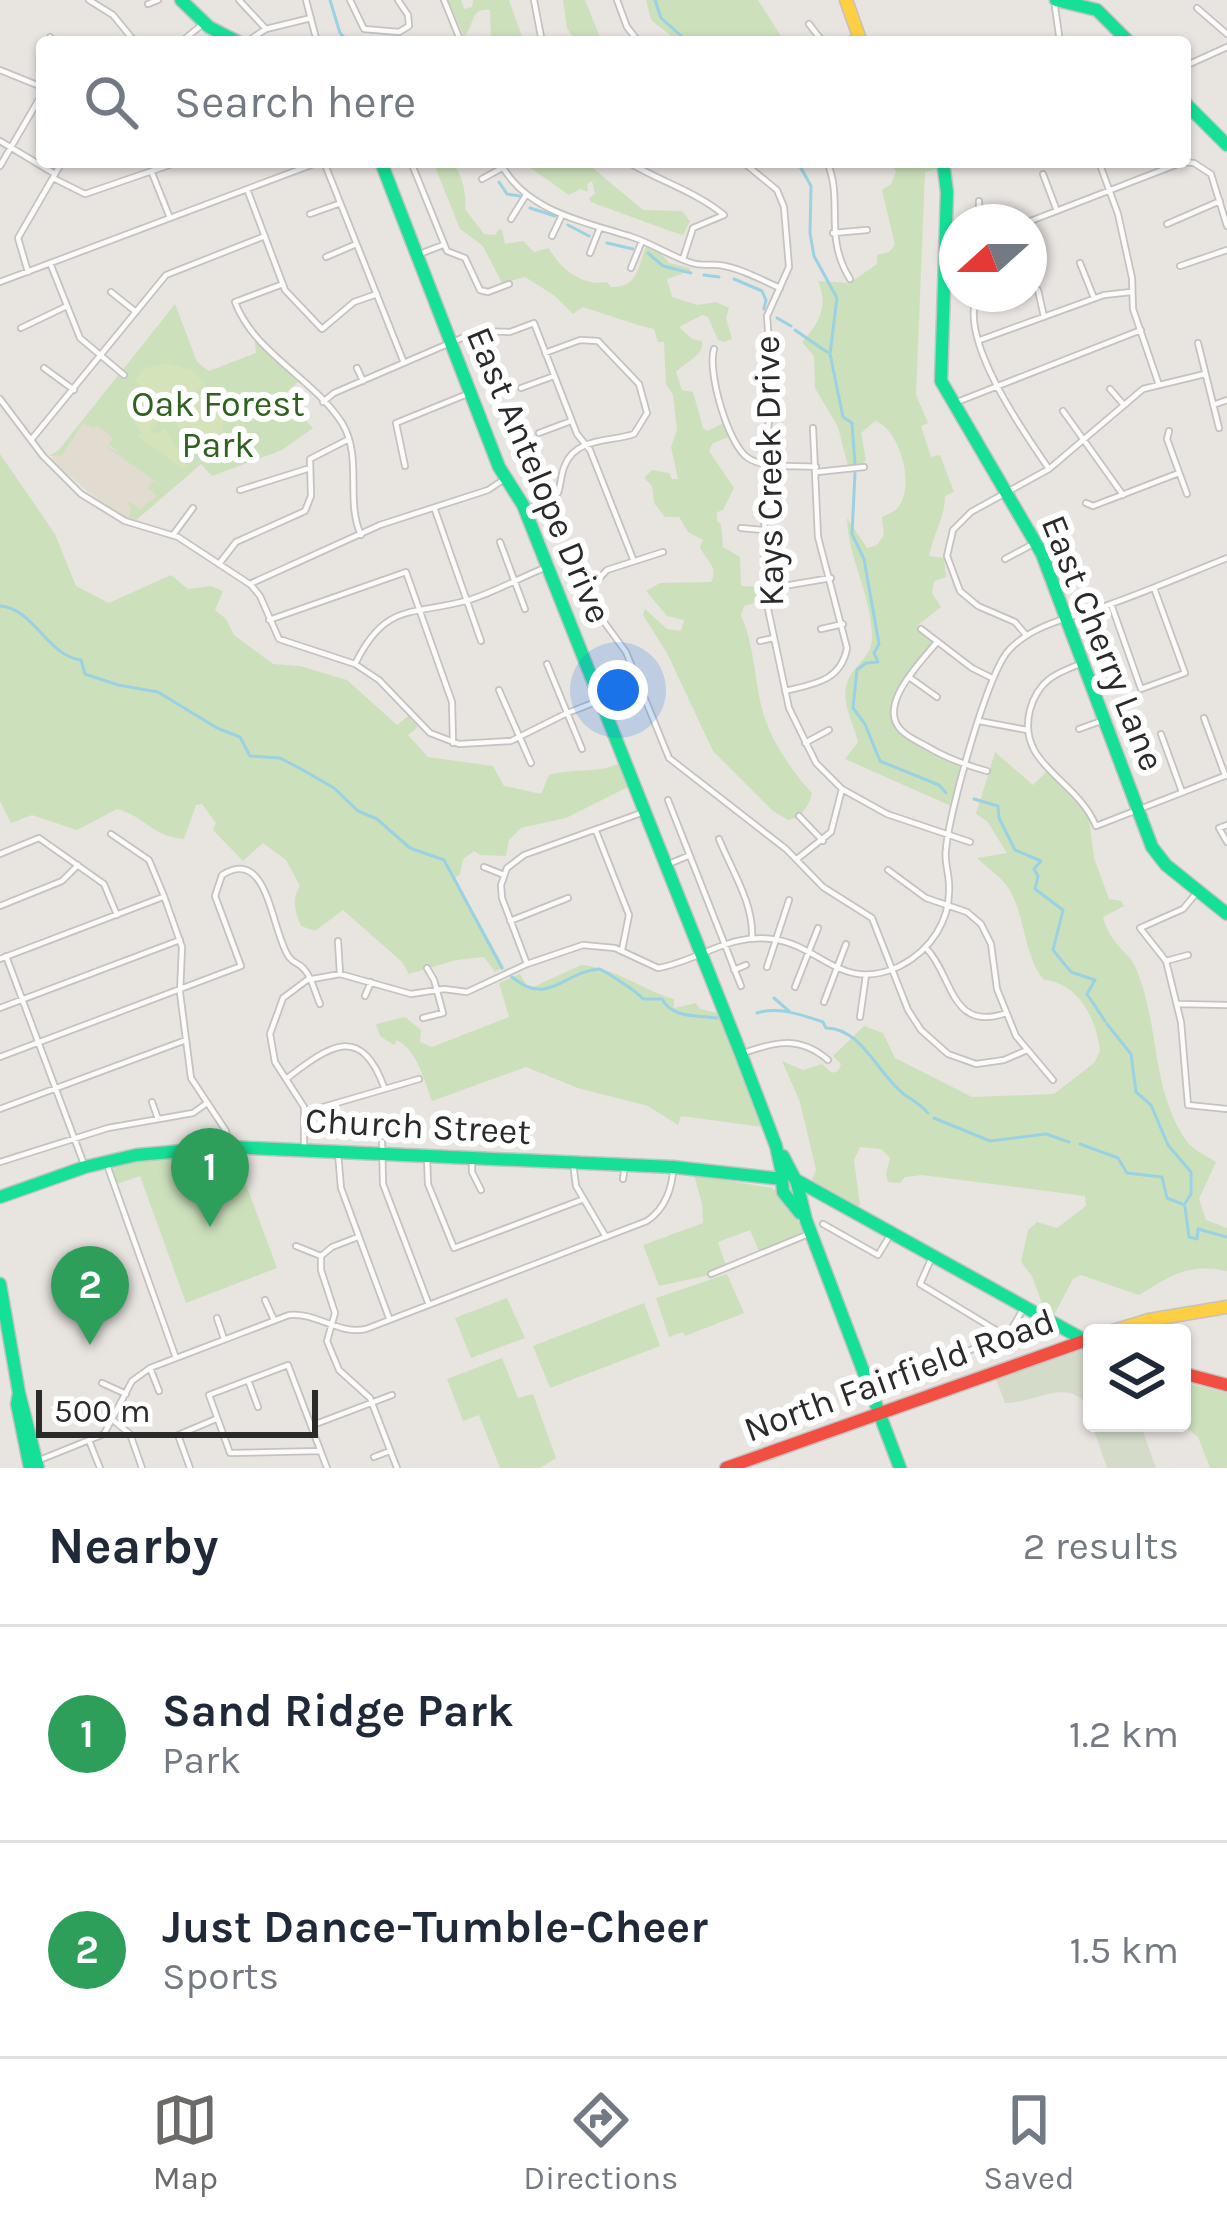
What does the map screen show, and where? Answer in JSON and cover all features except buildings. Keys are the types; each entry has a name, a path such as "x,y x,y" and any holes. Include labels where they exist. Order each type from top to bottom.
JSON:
{"street":[{"path":"89,0 112,15 130,36"},
{"path":"148,4 158,0"},
{"path":"181,0 221,36"},
{"path":"239,0 266,29"},
{"path":"306,0 315,36"},
{"path":"350,0 360,25 369,31 399,32 409,26 398,0"},
{"path":"444,0 459,36"},
{"path":"534,0 541,36"},
{"path":"617,0 635,36"},
{"path":"846,0 859,36"},
{"path":"1059,36 1055,0 1099,5 1124,36"},
{"path":"1197,8 1227,34"},
{"path":"255,36 311,19"},
{"path":"188,36 204,23"},
{"path":"809,24 818,36"},
{"path":"1191,63 1227,47"},
{"path":"0,70 36,88"},
{"path":"0,166 36,102"},
{"path":"1191,109 1227,145"},
{"path":"0,141 36,164"},
{"path":"1191,164 1211,174 1227,226"},
{"path":"42,168 85,194 162,168"},
{"path":"28,272 18,238 59,168"},
{"path":"0,282 305,168"},
{"path":"324,168 404,363"},
{"name":"East Antelope Drive","path":"383,168 470,394 525,510 788,1184"},
{"path":"413,168 443,245 452,255 465,258 480,290 509,284"},
{"path":"482,179 497,168"},
{"path":"504,168 526,195 598,230 642,241 690,263 724,266 780,288"},
{"path":"638,168 709,202 724,215 693,228 683,259"},
{"name":"Kays Creek Drive","path":"750,168 782,199 789,267 766,316 772,386 763,530 764,590 785,691 805,743 827,777 887,814 970,842"},
{"path":"829,168 833,233 850,279"},
{"name":"East Cherry Lane","path":"945,168 948,204"},
{"path":"1101,168 1159,385"},
{"path":"1047,215 1166,168"},
{"path":"154,171 170,218"},
{"path":"1043,174 1057,211"},
{"path":"247,189 289,296 322,329 354,302 377,293"},
{"path":"511,219 526,195"},
{"path":"1168,224 1220,201"},
{"path":"310,214 340,203"},
{"path":"552,236 562,214"},
{"path":"590,253 598,230"},
{"path":"833,233 867,230"},
{"path":"32,440 173,270 265,236"},
{"path":"631,268 642,241"},
{"path":"326,257 356,244"},
{"path":"416,255 443,245"},
{"path":"1180,266 1227,250"},
{"path":"50,263 80,338 124,375"},
{"path":"1081,263 1094,298"},
{"path":"283,284 235,302 243,323 340,420 349,439 356,483 355,519 361,535"},
{"path":"111,292 136,312"},
{"path":"980,340 1094,298 1131,292"},
{"path":"21,328 67,306"},
{"name":"East Cherry Lane","path":"945,312 939,375 1035,543 1158,856 1227,914"},
{"path":"971,312 1006,408 1049,469"},
{"path":"1042,312 1044,317"},
{"path":"323,402 334,393 478,331 510,332 533,323 633,559"},
{"path":"952,404 1141,330"},
{"path":"525,510 558,494 564,466 573,453 634,434 647,413 639,384 603,344 590,338 545,353"},
{"path":"1198,343 1219,428"},
{"path":"714,349 711,358 720,404 741,451 754,461 816,470 864,467"},
{"path":"44,368 74,390"},
{"path":"357,368 363,381"},
{"path":"1026,635 1015,622 968,600 949,568 953,530 971,512 1049,469 1143,389 1205,374"},
{"path":"520,388 554,376"},
{"path":"1110,389 1124,404"},
{"path":"405,466 396,423 470,394"},
{"path":"0,399 60,475 100,508 172,535 251,585 286,643 355,664 379,680 430,733 453,743 500,744 638,685"},
{"path":"1214,405 1227,400"},
{"path":"1063,411 1123,494"},
{"path":"539,433 572,421"},
{"path":"785,691 827,680 837,673 847,649 818,537 813,428"},
{"path":"1168,430 1187,494"},
{"path":"219,564 236,542 296,517 310,502 308,471 316,453 349,439"},
{"path":"240,490 308,471"},
{"path":"1086,503 1093,506 1179,473"},
{"path":"251,585 361,535 488,490 506,478"},
{"path":"172,535 193,508"},
{"path":"435,509 481,641"},
{"path":"741,528 763,530"},
{"path":"500,542 525,609"},
{"path":"1005,560 1035,543"},
{"path":"663,552 607,570 590,588 604,624 626,652 668,758 872,918 908,1010 920,1030 948,1054 989,1064 1028,1050"},
{"path":"303,1150 306,1112 272,1052 274,1018 283,998 310,979 340,974 411,994 472,991 527,964 583,945 622,950 658,968 724,943 752,938 777,939 837,970 866,974 893,968 926,948 948,905 948,835 992,678 1007,652 1026,635 1227,558"},
{"path":"355,664 380,626 418,608 467,600 547,567"},
{"path":"269,620 406,572 454,710 453,743"},
{"path":"764,590 831,578"},
{"path":"1111,604 1141,689 1185,673 1154,587"},
{"path":"821,629 842,624"},
{"path":"922,628 971,668 992,678"},
{"path":"760,641 773,638"},
{"path":"937,642 898,697 896,724 903,732 987,771"},
{"path":"1083,663 1043,682 1027,730 1038,758 1077,793 1096,826 1226,775 1204,718"},
{"path":"547,664 582,749"},
{"path":"909,677 937,697"},
{"path":"499,690 531,763"},
{"path":"1079,729 1104,720"},
{"path":"979,721 1027,730"},
{"path":"805,743 829,730"},
{"path":"1161,734 1182,792"},
{"path":"797,859 831,832 842,789"},
{"path":"668,800 741,986"},
{"path":"673,814 682,811"},
{"path":"527,964 502,898 504,875 519,857 644,812"},
{"path":"799,816 823,841"},
{"path":"1223,826 1227,842"},
{"path":"595,829 629,915 622,950"},
{"path":"111,834 149,860 164,896 180,940 180,989 191,1078 226,1131 229,1147"},
{"path":"0,854 40,838 104,884 117,915"},
{"path":"719,839 752,909 752,938"},
{"path":"725,854 735,851"},
{"path":"666,865 689,856"},
{"path":"0,906 62,881 78,865"},
{"path":"484,866 504,875"},
{"path":"0,1057 242,966 215,896 222,875 240,869 260,880 287,952 310,979 320,1004"},
{"path":"888,870 926,898 967,912 985,931 994,980 1016,1036 1053,1080"},
{"path":"1198,890 1183,909 1140,928 1166,961 1177,1005 1188,1105 1227,1108"},
{"path":"86,1167 3,957 164,896"},
{"path":"510,921 568,898"},
{"path":"767,967 789,900"},
{"path":"795,987 818,928"},
{"path":"0,1008 180,940"},
{"path":"338,941 340,974"},
{"path":"824,1002 846,944"},
{"path":"926,948 965,1011 980,1017 1006,1013"},
{"path":"1166,961 1187,956"},
{"path":"734,970 746,965"},
{"path":"423,1018 442,1013 427,968"},
{"path":"860,1017 866,974"},
{"path":"365,996 371,982"},
{"path":"1177,1005 1227,1005"},
{"path":"0,1109 186,1040"},
{"path":"741,1054 778,1042 795,1042 828,1060"},
{"path":"286,1079 326,1049 351,1046 370,1058 384,1087"},
{"path":"306,1112 419,1079"},
{"path":"152,1102 158,1119"},
{"path":"0,1162 75,1137 193,1113 208,1103"},
{"name":"East Antelope Drive","path":"776,1146 778,1172 813,1226 900,1468"},
{"name":"Church Street","path":"0,1197 106,1162 166,1150 229,1147 338,1153 381,1148 525,1167 573,1163 624,1172 673,1167 752,1176 819,1191 1083,1340"},
{"path":"381,1148 383,1184 429,1305"},
{"path":"338,1153 341,1189 390,1320"},
{"path":"427,1157 428,1184 454,1248 584,1199"},
{"path":"472,1159 472,1172 481,1190"},
{"path":"106,1162 176,1358"},
{"path":"573,1163 584,1199 606,1237"},
{"path":"0,1284 32,1467 90,1442 114,1420 140,1373 150,1368 300,1314 354,1332 606,1237 647,1221 660,1210 673,1167"},
{"path":"711,1274 813,1226 878,1255 892,1232"},
{"path":"321,1256 359,1237"},
{"path":"296,1246 321,1256"},
{"path":"321,1256 334,1306 327,1341 336,1363 372,1402 397,1468"},
{"path":"933,1256 920,1284 999,1332 1008,1335 1023,1309"},
{"path":"266,1300 274,1320"},
{"name":"North Fairfield Road","path":"1135,1324 1227,1306"},
{"path":"217,1318 224,1340"},
{"path":"945,1361 989,1342 999,1332"},
{"name":"North Fairfield Road","path":"726,1468 1083,1345"},
{"path":"320,1450 230,1453 208,1397 288,1365 327,1468"},
{"path":"150,1368 159,1390"},
{"path":"1191,1375 1227,1385"},
{"path":"248,1380 258,1407"},
{"path":"102,1382 126,1394"},
{"path":"311,1425 392,1395"},
{"path":"190,1468 178,1435 216,1419"},
{"path":"114,1420 130,1434 142,1468"},
{"path":"90,1442 100,1468"},
{"path":"374,1457 391,1450"}],"shaded area":[{"path":"119,374 201,464 134,522 110,510 51,460"}],"green space":[{"path":"448,0 461,0 464,9 472,7 473,0 509,0 522,36 491,36 490,10 483,10 464,36"},
{"path":"563,0 585,0 600,36 572,36"},
{"path":"646,0 758,0 781,36 671,36 651,20"},
{"path":"435,168 456,168 465,209 484,234 495,235 499,229 505,244 523,241 534,252 549,248 573,274 611,287 632,280 646,247 650,248 669,263 690,268 667,279 672,297 729,308 726,318 732,339 718,340 708,317 702,315 679,327 702,341 702,346 676,372 682,390 693,392 703,428 707,431 724,423 729,437 713,443 709,451 734,488 723,510 717,512 717,521 723,547 740,557 741,586 758,587 759,602 744,606 741,616 769,729 812,793 797,816 788,820 773,811 713,751 667,653 643,615 645,609 667,629 681,631 684,620 667,616 646,591 660,583 711,582 714,572 700,547 703,540 688,532 679,517 665,517 644,478 652,470 678,479 671,447 677,430 673,395 666,384 664,342 658,342 654,329 583,307 573,314 525,277 502,283 483,246 460,229"},
{"path":"531,168 594,168 643,210 682,211 690,221 683,235 591,202 595,194 592,181 587,184 588,192 580,189 569,195"},
{"path":"894,168 942,168 925,172 916,395 928,423 921,426 931,457 940,455 954,492 945,496 929,556 944,558 946,577 934,581 932,593 941,607 917,626 934,644 904,685 895,720 899,732 960,767 951,806 845,759 858,742 846,687 872,638 847,518 867,548 877,545 884,535 882,517 904,497 905,472 892,435 875,421 861,433 866,460 848,466 838,427 815,388 814,356 802,342 820,314 823,298 818,281 850,283 877,264 877,255 895,245 882,190 896,172"},
{"name":"Oak Forest Park","path":"175,304 197,362 209,371 256,353 255,341 298,382 282,397 313,428 282,450 212,476 201,464 136,520 128,517 128,501 140,509 157,496 148,488 153,481 165,488 104,445 121,454 109,444 113,438 97,425 83,423 62,455 49,456 59,450"},
{"path":"165,363 192,370 205,384 168,416 134,379 146,368"},
{"name":"Oak Forest Park","path":"208,388 221,406 223,425 217,444 203,461 172,420"},
{"path":"148,407 158,421 150,430 155,434 165,429 175,447 191,459 183,469 138,437 141,432 132,418"},
{"path":"0,454 55,534 76,586 109,603 171,575 188,589 211,586 223,591 215,610 234,635 273,664 300,666 347,680 397,725 408,716 418,727 408,735 428,757 493,766 504,786 541,794 549,775 618,764 628,787 566,818 521,828 509,840 506,856 474,851 463,859 455,878 504,967 495,972 484,957 409,974 402,962 343,910 315,931 301,926 295,906 300,886 286,860 263,843 243,861 213,830 216,823 202,804 196,805 184,839 163,834 117,809 77,830 32,815 11,823 0,801"},
{"path":"995,752 1033,785 1047,771 1079,801 1089,819 1094,858 1109,899 1124,906 1103,917 1137,971 1167,1100 1189,1144 1216,1162 1199,1199 1206,1220 1227,1228 1227,1271 1190,1270 1139,1295 1081,1275 1073,1279 1053,1317 1045,1312 1032,1276 1021,1262 1028,1230 1037,1222 1057,1228 1086,1206 1085,1196 922,1175 888,1182 890,1158 881,1149 860,1147 854,1160 860,1205 856,1207 812,1180 816,1170 800,1102 782,1061 803,1070 822,1064 832,1073 838,1071 841,1064 833,1056 864,1026 883,1033 895,1058 972,1097 1054,1094 1094,1063 1100,1051 1084,1005 1067,988 1044,980 1032,959 1013,897 977,858 1007,853 987,821 976,814"},
{"path":"581,965 674,999 674,1008 696,1003 700,1009 717,1013 763,1127 681,1116 678,1125 648,1106 578,1088 526,1067 432,1101 410,1051 397,1040 394,1045 380,1036 376,1024 405,1017 421,1030 420,1042 432,1047 509,1017 499,983 520,974 529,989"},
{"path":"234,1152 277,1268 186,1303 140,1176 117,1184 111,1165"},
{"path":"694,1175 772,1188 789,1201 803,1233 759,1251 750,1230 718,1242 726,1266 659,1286 643,1245 703,1223"},
{"path":"727,1274 744,1313 685,1336 683,1332 669,1337 656,1298"},
{"path":"507,1298 525,1338 471,1358 455,1318"},
{"path":"644,1303 660,1346 550,1388 533,1346"},
{"path":"1083,1350 1083,1400 1056,1393 1005,1403 996,1379"},
{"path":"502,1358 518,1398 533,1394 556,1458 540,1468 500,1468 479,1415 463,1421 447,1379"},
{"path":"1191,1384 1227,1393 1227,1468 1210,1468 1191,1431"},
{"path":"1095,1432 1143,1432 1156,1468 1107,1468"}],"waterway":[{"path":"330,0 343,36"},
{"path":"655,0 661,18 681,36"},
{"path":"801,168 811,186 814,256 837,298 830,354 843,417 852,423 855,464"},
{"path":"499,182 507,194 520,196"},
{"path":"530,208 555,216"},
{"path":"568,225 589,236"},
{"path":"607,243 633,249"},
{"path":"648,253 663,266 691,273"},
{"path":"704,275 719,277"},
{"path":"734,279 762,291 764,309"},
{"path":"777,318 791,326"},
{"path":"795,330 827,352"},
{"path":"855,473 852,534 864,559 879,644 874,653 878,662 857,670 853,708 880,761 939,785 946,793"},
{"path":"0,606 22,615 59,650 81,660 85,674 158,692 240,737 250,756 280,758 301,769 334,788 358,811 377,819 410,848 444,860 502,968"},
{"path":"974,799 998,806 1015,850 1041,861 1034,869 1038,876 1035,889 1063,910 1053,950 1071,972 1095,980 1087,994 1105,1021"},
{"path":"512,977 525,986 546,989 600,969 643,999 662,999 679,1013 717,1018"},
{"path":"774,998 790,1012"},
{"path":"757,1013 798,1014 850,1036 895,1086 928,1113"},
{"path":"1107,1024 1131,1054 1136,1092 1151,1105 1168,1145 1191,1172 1191,1194 1184,1205"},
{"path":"934,1118 990,1141 1046,1134 1069,1142"},
{"path":"1080,1144 1118,1158 1127,1173 1162,1177 1167,1198 1182,1204"},
{"path":"1185,1207 1189,1237 1197,1239 1198,1229 1227,1237"}],"traffic: fast":[{"path":"181,0 209,27 226,36"},
{"path":"1056,0 1097,10 1123,36"},
{"path":"1191,109 1227,145"},
{"path":"383,168 499,467 523,505 741,1054 776,1146 783,1178"},
{"path":"944,168 941,381 1042,554 1152,847 1166,865 1227,914"},
{"path":"0,1197 136,1155 229,1147 673,1167 782,1179"},
{"path":"783,1156 797,1183 806,1220 900,1468"},
{"path":"782,1179 783,1192 800,1213"},
{"path":"798,1181 1083,1341"},
{"path":"0,1284 38,1468"},
{"path":"19,1393 30,1468"}],"traffic: slow":[{"path":"846,0 859,36"},
{"path":"1136,1324 1227,1307"}],"traffic: jam":[{"path":"726,1468 1083,1341"},
{"path":"1191,1375 1227,1385"}],"place":[{"name":"Sand Ridge Park","path":"210,1227"},
{"name":"Just Dance-Tumble-Cheer","path":"90,1345"}]}
